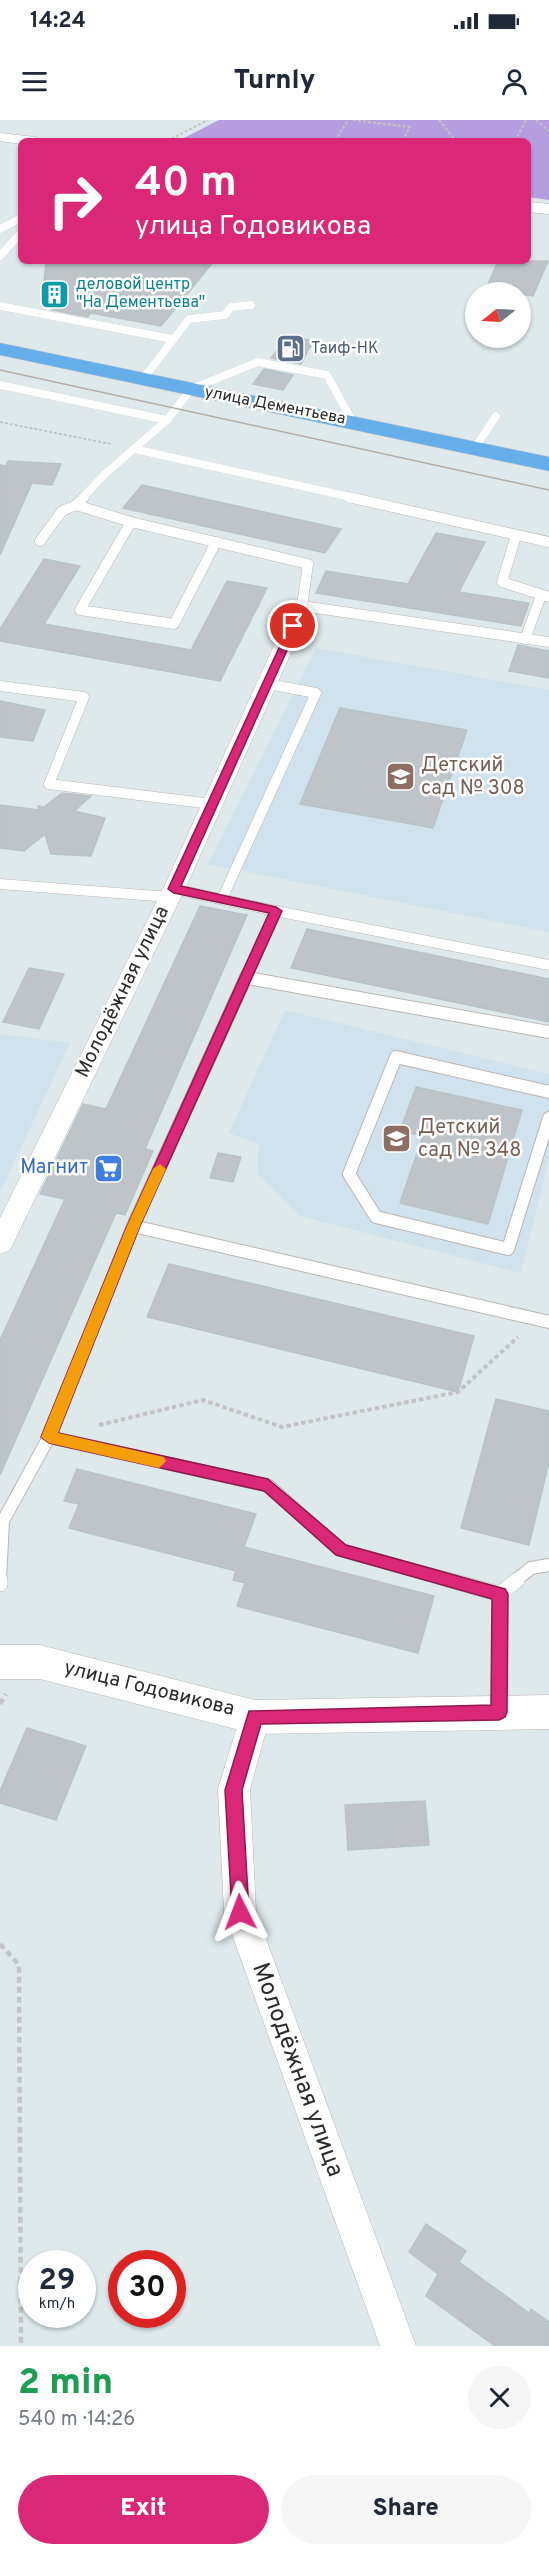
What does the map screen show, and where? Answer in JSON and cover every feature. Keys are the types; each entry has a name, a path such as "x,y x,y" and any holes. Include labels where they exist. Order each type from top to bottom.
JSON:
{"main road":[{"name":"улица Дементьева","path":"0,349 549,464"}],"street":[{"path":"0,136 18,139"},
{"path":"531,207 549,210"},
{"name":"Молодёжная улица","path":"0,1244 171,893 302,606"},
{"name":"улица Годовикова","path":"0,1662 40,1662 255,1717 549,1712"},
{"name":"Молодёжная улица","path":"255,1717 234,1790 240,1912 398,2346"}],"lane":[{"path":"0,229 18,220"},
{"path":"0,256 18,236"},
{"path":"143,379 189,319 225,315 231,307 251,305"},
{"path":"0,306 172,339"},
{"path":"40,541 62,511 76,505 167,420 191,389 258,362 327,375 352,422"},
{"path":"0,385 167,420"},
{"path":"475,448 496,416"},
{"path":"134,449 549,542"},
{"path":"76,505 131,522 308,564 302,606 549,642"},
{"path":"131,522 80,610 174,624 216,542"},
{"path":"516,536 502,582 545,596 525,639"},
{"path":"222,899 316,693 268,684"},
{"path":"0,686 84,697 49,784 212,804"},
{"path":"0,884 171,893 222,899 549,965"},
{"path":"0,1584 3,1521 49,1437 133,1226 248,978 276,911"},
{"path":"248,978 549,1032"},
{"path":"549,1092 396,1058 349,1174 376,1217 508,1249 549,1118"},
{"path":"133,1226 543,1321"},
{"path":"49,1437 268,1486 341,1550 500,1594"},
{"path":"499,1712 500,1594 531,1568 549,1565"}],"path":[{"path":"173,138 208,120"},
{"path":"338,138 348,120"},
{"path":"353,120 410,127 404,138"},
{"path":"439,120 454,138"},
{"path":"517,138 526,120"},
{"path":"536,120 549,131"},
{"path":"0,422 134,449"},
{"path":"49,1437 203,1400 282,1427 458,1392 543,1321"},
{"path":"0,1944 19,1965 21,2346"}],"shaded area":[{"path":"219,120 549,120 549,200 531,197 531,138 184,138"},
{"name":"Детский сад № 308","path":"316,648 549,690 549,932 208,864"},
{"name":"Детский сад № 348","path":"285,1010 549,1074 549,1158 521,1273 300,1216 257,1173 259,1144 229,1133"},
{"path":"0,1034 70,1043 0,1192"}],"building":[{"path":"531,261 548,261 533,296 531,296 531,282 489,282 497,264 531,264"},
{"path":"46,264 212,264 161,326 91,313 88,317 52,310 55,306 42,304"},
{"path":"288,336 313,341 301,364 271,358"},
{"path":"264,369 293,375 283,390 253,384"},
{"path":"8,461 61,464 52,485 32,483 0,555 0,465 6,466"},
{"path":"142,485 341,529 325,553 123,508"},
{"path":"436,533 485,542 459,592 529,603 521,626 316,593 326,571 408,584"},
{"path":"44,559 80,566 44,624 191,650 227,581 267,588 220,681 0,641 0,629"},
{"path":"518,645 549,651 549,678 509,671"},
{"path":"0,701 45,710 33,741 0,737"},
{"path":"340,708 467,730 433,828 300,804"},
{"path":"62,793 91,796 74,811 105,818 91,856 51,854 45,834 24,851 0,848 0,805 39,810 38,806 44,807"},
{"path":"200,906 247,915 145,1149 153,1151 125,1215 116,1213 0,1475 0,1340 65,1199 40,1194 83,1104 106,1109"},
{"path":"307,929 549,979 549,1022 291,968"},
{"path":"29,968 64,974 39,1029 3,1022"},
{"path":"416,1087 522,1110 488,1224 400,1203 423,1136 400,1131"},
{"path":"218,1153 241,1157 233,1182 210,1178"},
{"path":"169,1264 474,1336 458,1392 147,1317"},
{"path":"496,1399 549,1411 549,1462 529,1545 461,1528"},
{"path":"77,1469 256,1514 244,1547 434,1596 418,1653 237,1606 245,1583 233,1580 236,1571 69,1528 79,1504 64,1501"},
{"path":"27,1728 86,1746 56,1820 0,1803 0,1791"},
{"path":"425,1801 429,1845 348,1850 345,1805"},
{"path":"426,2224 466,2251 459,2262 529,2313 531,2309 549,2322 549,2346 495,2346 426,2296 438,2274 409,2252"}],"tram line":[{"path":"0,370 549,490"}],"slow traffic":[{"path":"159,1461 49,1437 133,1226 160,1169"}],"place":[{"name":"деловой центр \"На Дементьева\"","path":"55,294"},
{"name":"Таиф-НК","path":"290,349"},
{"name":"Детский сад № 308","path":"400,777"},
{"name":"Детский сад № 348","path":"397,1139"},
{"name":"Магнит","path":"109,1168"}],"route":[{"path":"240,1912 234,1790 255,1717 499,1712 500,1594 341,1550 268,1486 49,1437 133,1226 248,978 276,911 174,889 293,626"}]}
